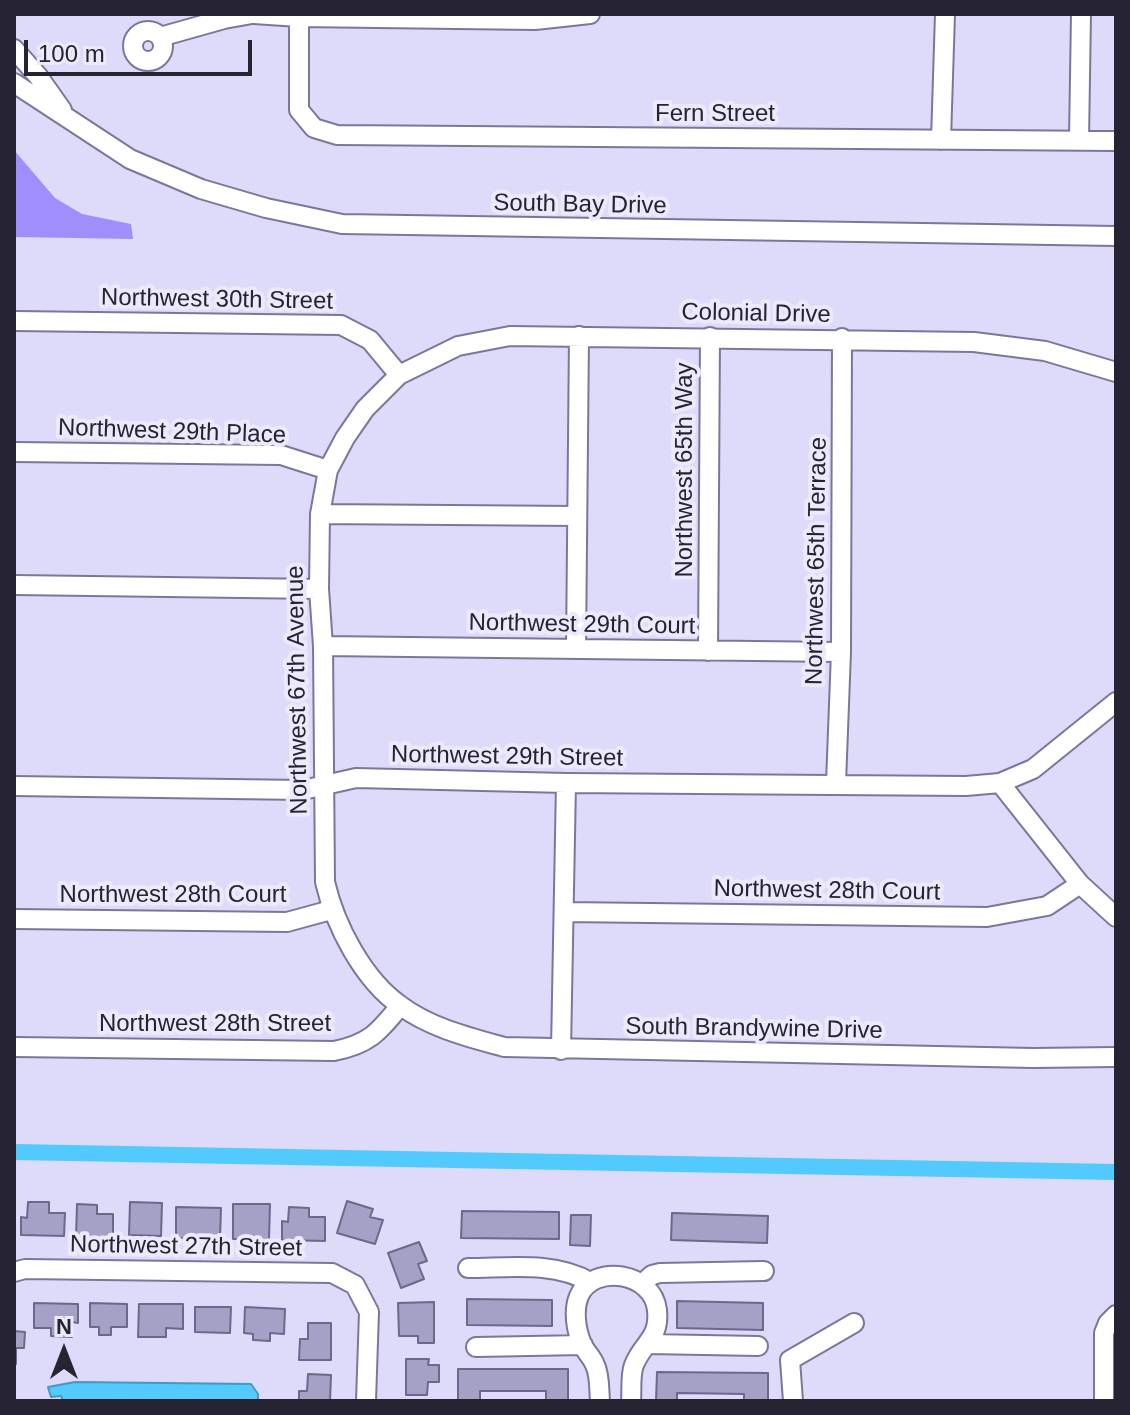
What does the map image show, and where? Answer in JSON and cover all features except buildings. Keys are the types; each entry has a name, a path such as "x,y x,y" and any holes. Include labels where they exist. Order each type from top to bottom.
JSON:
{"street":[{"path":"160,37 201,24 253,14 535,20 590,14"},
{"path":"941,140 945,14"},
{"path":"1079,140 1081,14"},
{"name":"Fern Street","path":"299,17 299,110 314,128 337,135 1116,141"},
{"name":"South Bay Drive","path":"14,49 38,76 66,116"},
{"name":"South Bay Drive","path":"14,83 130,159 201,189 266,208 342,224 1116,236"},
{"name":"Northwest 30th Street","path":"14,321 341,325 370,340 399,375"},
{"name":"Colonial Drive","path":"399,375 458,346 510,336 974,342 1031,349 1116,372"},
{"path":"576,648 579,336"},
{"name":"Northwest 65th Way","path":"708,651 710,337"},
{"name":"Northwest 65th Terrace","path":"836,783 841,652 842,338"},
{"name":"Northwest 67th Avenue","path":"399,375 365,409 328,470 320,514 319,589 323,646 325,882 331,910 350,945 374,980 400,1006"},
{"name":"Northwest 29th Place","path":"14,452 281,455 328,470"},
{"path":"320,514 577,516"},
{"path":"14,585 319,589"},
{"name":"Northwest 29th Court","path":"323,646 841,652"},
{"path":"1112,713 1033,769 1000,783 1080,884 1116,917"},
{"name":"Northwest 29th Street","path":"14,786 303,790 356,778 566,783 966,786 1000,783"},
{"path":"561,1050 566,783"},
{"name":"Northwest 28th Court","path":"565,912 987,917 1047,906 1080,884"},
{"name":"Northwest 28th Court","path":"14,919 287,922 331,910"},
{"name":"Northwest 28th Street","path":"14,1047 334,1051 358,1046 378,1033 400,1006"},
{"name":"South Brandywine Drive","path":"400,1006 451,1033 504,1047 1001,1058 1116,1057"},
{"path":"468,1268 558,1269 575,1273 590,1282"},
{"name":"Northwest 27th Street","path":"14,1272 40,1269 332,1273 355,1285 369,1312 366,1401"},
{"path":"643,1283 660,1273 764,1271"},
{"path":"600,1401 596,1365 583,1345 576,1312 579,1296 590,1282 606,1276 619,1276 643,1283 652,1292 657,1307 658,1325 633,1368 631,1401"},
{"path":"1104,1401 1104,1333 1116,1315"},
{"path":"793,1401 790,1360 854,1323"},
{"path":"649,1344 758,1346"},
{"path":"476,1347 583,1345"}],"shaded area":[{"path":"14,150 55,198 82,214 131,224 133,239 14,237"}],"water":[{"path":"75,1382 251,1384 258,1394 258,1401 63,1401 61,1396 51,1397 48,1387"}],"waterway":[{"path":"14,1152 1116,1172"}]}
